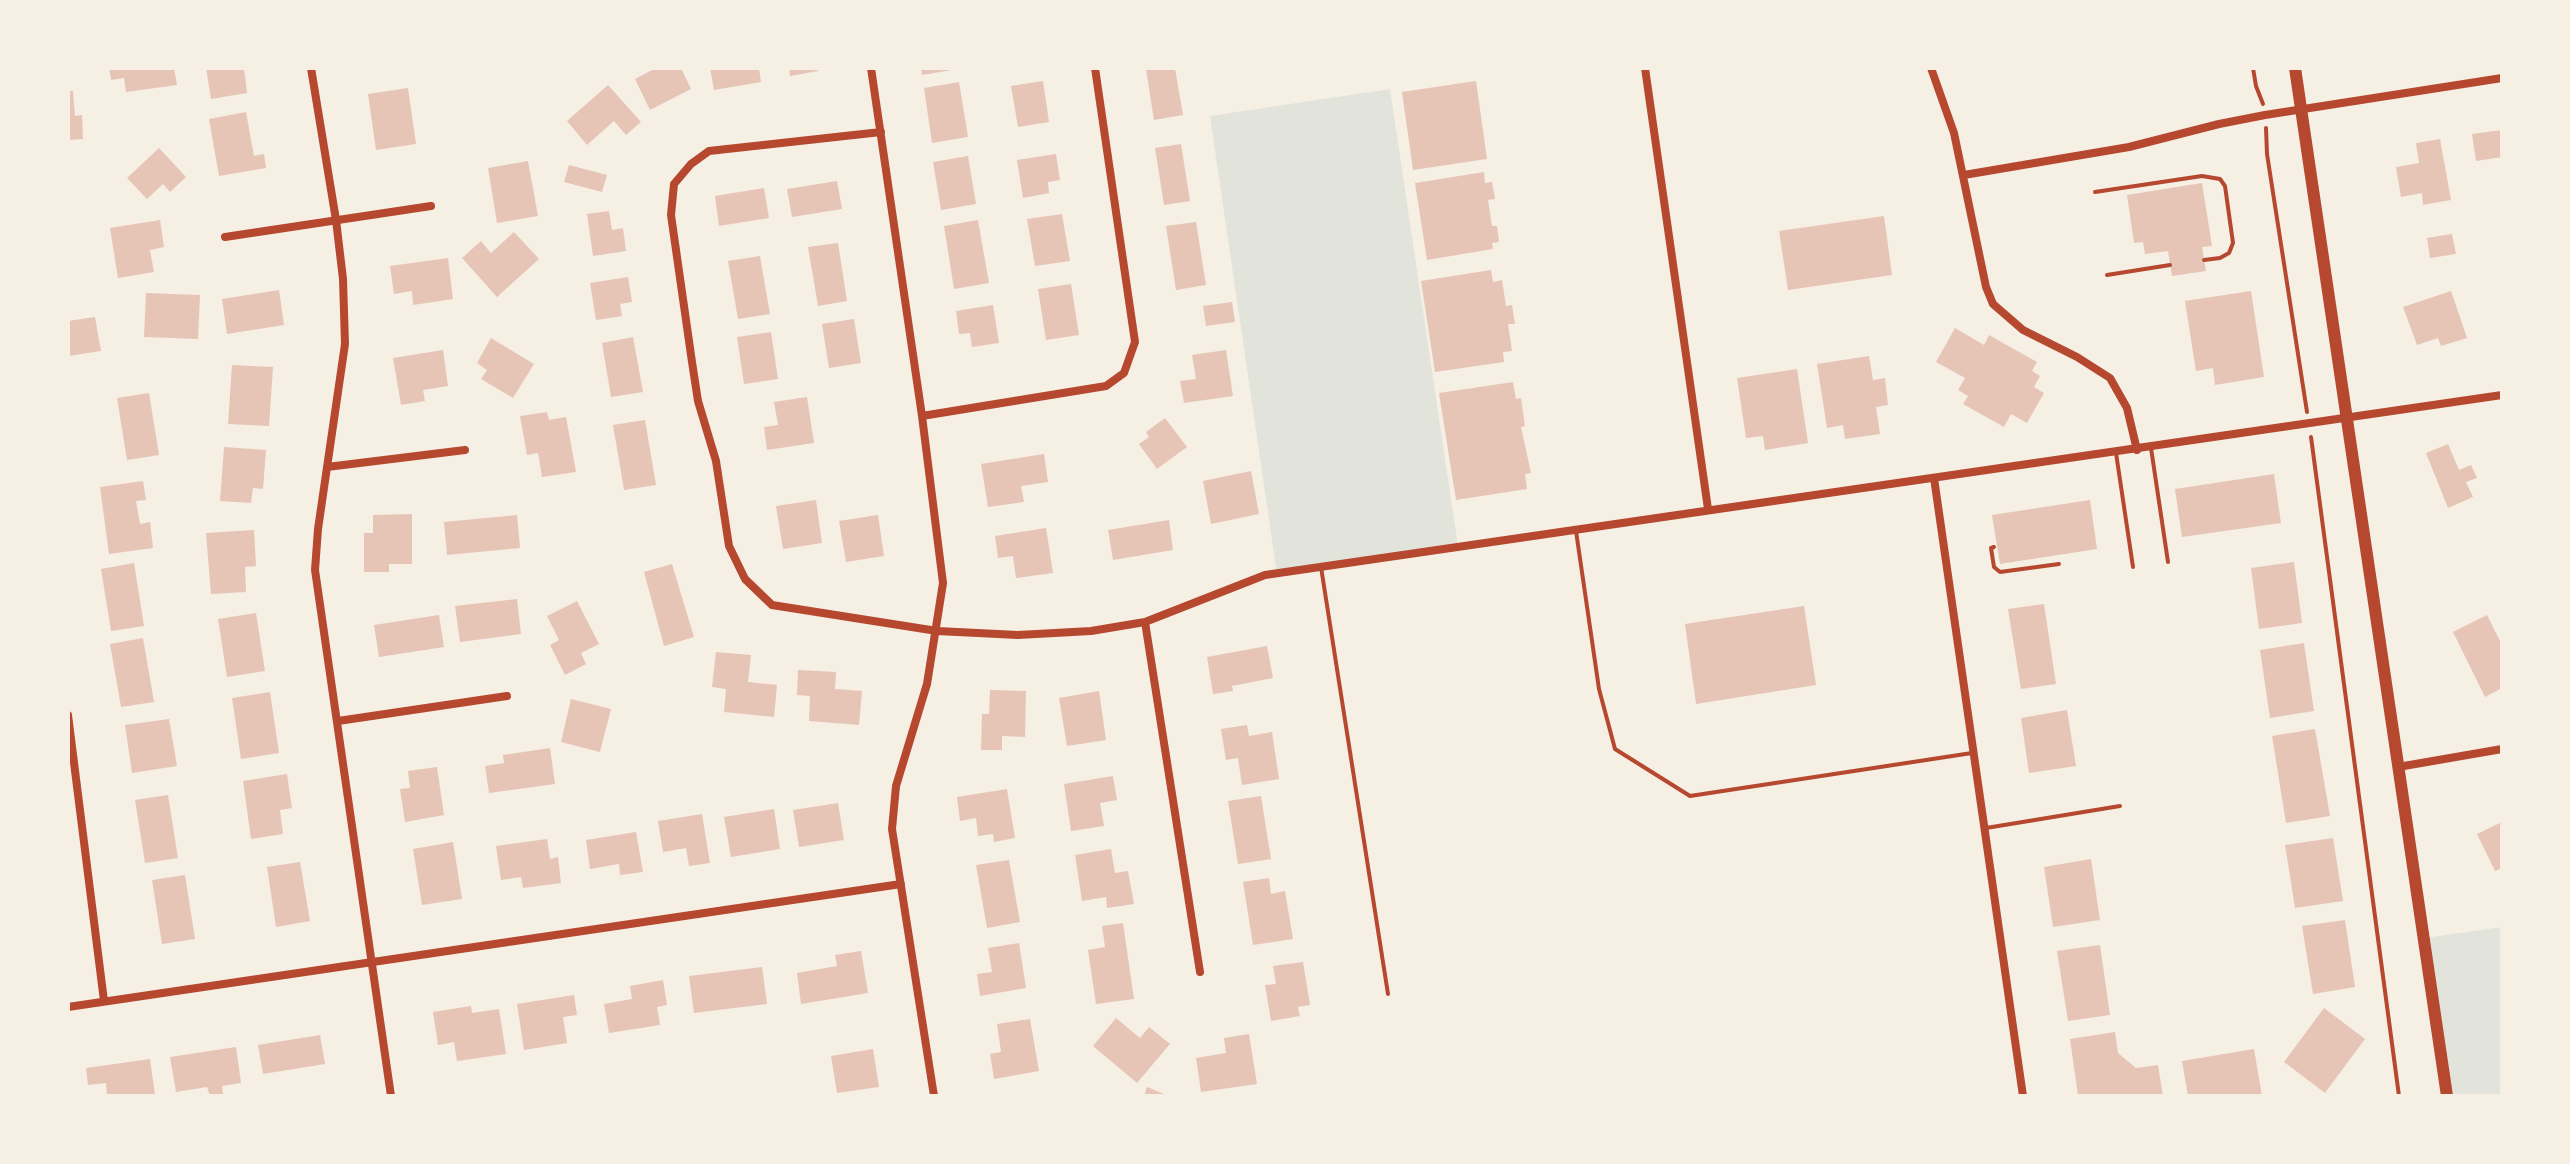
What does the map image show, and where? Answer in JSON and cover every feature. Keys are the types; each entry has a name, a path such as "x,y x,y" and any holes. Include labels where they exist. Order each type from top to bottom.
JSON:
{"main road":[{"path":"2295,68 2447,1096"}],"street":[{"path":"311,68 336,220 343,279 345,344 315,570 391,1096"},
{"path":"871,68 943,583 927,684 896,786 892,829 934,1096"},
{"path":"922,416 1106,386 1124,373 1135,342 1095,68"},
{"path":"1645,68 1708,509"},
{"path":"1931,68 1954,133 1986,287 1993,304 2023,330 2077,357 2110,378 2127,408 2137,450"},
{"path":"1964,175 2129,147 2219,124 2301,109 2502,78"},
{"path":"881,132 709,151 691,164 674,184 671,215 698,401 716,461 729,546 745,579 772,605 937,631 1018,635 1091,631 1145,622 1265,575 2502,395"},
{"path":"225,237 431,206"},
{"path":"327,467 465,450"},
{"path":"1934,478 2023,1096"},
{"path":"1145,622 1200,972"},
{"path":"338,721 507,696"},
{"path":"68,715 104,1001"},
{"path":"2398,767 2502,749"},
{"path":"68,1007 901,884"}],"lane":[{"path":"2095,192 2202,176 2220,179 2225,186 2233,243 2229,253 2204,260"},
{"path":"2107,275 2170,265"},
{"path":"2151,448 2168,562"},
{"path":"2116,453 2133,567"},
{"path":"1575,529 1599,689 1615,749 1690,796 1974,753"},
{"path":"1321,567 1388,994"},
{"path":"1986,828 2120,806"}],"path":[{"path":"2253,68 2261,95"},
{"path":"2268,140 2267,154 2304,392"},
{"path":"2312,448 2399,1096"},
{"path":"1994,547 1991,548 1994,567 2000,572 2059,564"}],"shaded area":[{"path":"1390,89 1458,546 1277,574 1210,116"},
{"path":"2502,927 2502,1096 2448,1096 2425,938"}],"building":[{"path":"109,68 174,68 177,85 126,92 124,78 111,80"},
{"path":"206,68 244,68 247,93 211,99"},
{"path":"656,68 681,68 691,89 650,110 635,79"},
{"path":"710,68 759,68 761,82 714,90"},
{"path":"789,68 817,68 818,71 790,76"},
{"path":"921,68 952,68 952,70 922,75"},
{"path":"1175,68 1183,115 1154,120 1146,69"},
{"path":"1043,81 1049,122 1018,127 1011,86"},
{"path":"1476,81 1487,159 1413,170 1402,92"},
{"path":"959,82 968,137 932,143 924,88"},
{"path":"608,85 641,122 626,135 614,121 587,145 567,121"},
{"path":"408,88 416,144 376,150 368,94"},
{"path":"68,91 73,91 75,116 82,115 83,139 68,140"},
{"path":"246,112 254,156 264,154 266,168 219,176 209,119"},
{"path":"2502,130 2502,157 2476,161 2472,134"},
{"path":"2440,139 2451,200 2423,205 2422,193 2401,197 2396,167 2419,163 2416,143"},
{"path":"1181,144 1190,201 1164,205 1155,148"},
{"path":"159,148 186,177 170,192 163,184 147,199 127,178"},
{"path":"1056,154 1060,180 1048,182 1049,193 1023,198 1017,160"},
{"path":"968,156 976,204 941,210 933,162"},
{"path":"528,161 538,216 497,223 488,168"},
{"path":"569,165 607,175 602,192 564,182"},
{"path":"1484,172 1485,183 1492,182 1495,199 1488,200 1492,226 1497,226 1499,242 1492,243 1493,249 1427,260 1415,183"},
{"path":"837,181 842,209 792,217 787,189"},
{"path":"2202,183 2212,246 2202,247 2206,271 2172,276 2168,251 2145,254 2143,242 2134,243 2127,195"},
{"path":"764,188 769,218 719,226 715,196"},
{"path":"609,211 612,230 623,228 626,251 593,256 587,214"},
{"path":"1062,214 1070,261 1035,266 1027,219"},
{"path":"1884,216 1892,275 1788,290 1779,231"},
{"path":"160,220 164,247 150,250 154,272 118,278 110,228"},
{"path":"978,220 989,283 954,289 944,226"},
{"path":"1196,222 1206,285 1176,290 1166,226"},
{"path":"514,232 539,259 497,297 462,258 481,241 491,253"},
{"path":"2452,234 2456,254 2430,258 2427,238"},
{"path":"838,243 847,301 818,306 808,247"},
{"path":"760,256 770,314 738,319 728,261"},
{"path":"448,258 453,299 413,305 412,291 394,294 390,266"},
{"path":"1491,270 1493,282 1502,280 1506,306 1512,305 1515,324 1508,324 1512,351 1503,352 1504,362 1435,372 1421,281"},
{"path":"628,277 632,302 620,304 622,316 596,320 590,283"},
{"path":"1071,284 1079,335 1046,340 1038,289"},
{"path":"279,290 284,325 227,334 222,299"},
{"path":"2251,291 2264,377 2215,385 2213,368 2196,371 2185,301"},
{"path":"2451,291 2467,338 2441,346 2438,338 2417,345 2403,307"},
{"path":"146,293 200,295 198,339 144,337"},
{"path":"1232,302 1235,322 1206,326 1203,306"},
{"path":"993,305 999,343 972,347 970,333 959,334 956,311"},
{"path":"95,317 101,351 68,356 68,321"},
{"path":"854,319 861,363 829,368 822,324"},
{"path":"1955,328 1984,345 1989,335 2037,362 2032,371 2040,376 2034,387 2044,393 2027,423 2011,414 2004,427 1963,404 1968,396 1958,390 1965,378 1936,362"},
{"path":"771,332 778,379 744,384 737,337"},
{"path":"633,337 643,392 611,397 602,343"},
{"path":"491,338 534,364 513,398 481,379 487,370 477,363"},
{"path":"443,350 448,386 423,390 425,401 401,405 393,358"},
{"path":"1226,350 1233,396 1184,403 1180,381 1196,379 1192,355"},
{"path":"1869,356 1873,380 1885,378 1888,405 1876,407 1880,434 1845,439 1843,425 1827,428 1817,364"},
{"path":"232,365 273,367 269,426 228,424"},
{"path":"1797,369 1808,443 1765,450 1763,436 1746,438 1737,378"},
{"path":"1513,382 1516,399 1521,398 1525,426 1521,427 1531,473 1525,474 1527,489 1456,500 1439,393"},
{"path":"149,393 159,455 127,460 117,398"},
{"path":"807,397 814,443 767,450 764,427 778,425 774,402"},
{"path":"547,412 549,420 566,417 576,472 542,477 538,453 527,455 520,416"},
{"path":"1165,418 1187,447 1157,469 1139,444 1149,437 1146,432"},
{"path":"645,420 656,485 624,490 613,425"},
{"path":"2448,444 2459,470 2471,465 2477,478 2466,482 2473,497 2448,508 2426,453"},
{"path":"224,447 266,450 263,489 253,488 251,503 220,501"},
{"path":"1044,454 1048,482 1021,486 1024,502 988,507 981,464"},
{"path":"1251,471 1259,514 1211,524 1203,481"},
{"path":"2274,474 2281,523 2182,537 2175,489"},
{"path":"143,481 146,500 136,501 140,524 150,522 153,548 109,554 100,487"},
{"path":"816,500 822,543 783,549 776,506"},
{"path":"2090,500 2097,549 2000,564 1992,515"},
{"path":"412,514 412,564 389,564 389,572 364,572 364,533 373,533 373,515"},
{"path":"517,515 520,548 447,555 444,522"},
{"path":"878,515 884,556 846,562 839,521"},
{"path":"1169,520 1173,550 1113,560 1108,530"},
{"path":"1046,528 1053,573 1016,578 1013,556 998,558 995,536"},
{"path":"254,530 256,566 245,567 246,592 211,594 206,533"},
{"path":"2294,562 2302,623 2259,629 2251,568"},
{"path":"134,563 144,626 111,631 101,569"},
{"path":"672,564 694,637 664,646 644,572"},
{"path":"517,599 521,634 460,642 455,606"},
{"path":"577,601 599,644 581,653 586,664 565,675 550,645 559,640 547,616"},
{"path":"2044,604 2056,684 2021,689 2008,609"},
{"path":"1804,606 1816,685 1696,704 1685,624"},
{"path":"256,613 265,671 227,677 218,619"},
{"path":"439,615 444,647 379,657 374,625"},
{"path":"2487,615 2502,645 2502,688 2485,697 2453,632"},
{"path":"143,638 154,702 121,707 110,644"},
{"path":"2304,643 2314,711 2270,718 2260,650"},
{"path":"1267,646 1273,678 1232,686 1233,691 1213,694 1207,657"},
{"path":"716,652 751,655 748,682 777,685 774,717 724,712 726,689 712,687"},
{"path":"798,670 836,672 835,689 862,691 859,725 809,721 810,696 797,695"},
{"path":"990,690 1026,691 1025,737 1002,736 1002,750 981,750 982,714 989,714"},
{"path":"1099,691 1106,740 1067,746 1059,698"},
{"path":"270,692 279,753 241,759 232,698"},
{"path":"571,699 611,709 600,752 561,742"},
{"path":"2067,710 2076,766 2029,773 2021,718"},
{"path":"169,719 177,766 132,773 125,725"},
{"path":"1247,725 1249,736 1272,732 1279,779 1242,785 1238,758 1226,760 1221,729"},
{"path":"2315,729 2330,816 2286,823 2272,736"},
{"path":"550,748 555,784 489,793 485,766 504,763 503,755"},
{"path":"437,767 444,815 405,822 400,789 410,788 408,771"},
{"path":"287,774 292,808 280,810 283,834 251,839 243,781"},
{"path":"1113,776 1117,800 1100,803 1104,826 1071,831 1064,784"},
{"path":"1007,789 1015,838 994,842 993,834 978,836 976,818 960,821 957,797"},
{"path":"168,795 178,858 145,863 135,800"},
{"path":"1261,796 1271,859 1238,864 1228,801"},
{"path":"838,803 844,840 799,847 793,810"},
{"path":"774,809 780,849 731,857 724,817"},
{"path":"702,814 710,863 689,866 686,848 663,852 658,821"},
{"path":"2502,822 2502,868 2495,871 2477,834"},
{"path":"636,832 643,872 620,875 619,864 590,869 586,840"},
{"path":"2333,838 2343,901 2295,908 2285,845"},
{"path":"547,839 550,859 558,857 561,883 523,888 521,877 501,880 496,846"},
{"path":"453,842 462,899 422,905 413,849"},
{"path":"1111,849 1115,873 1128,871 1134,904 1107,908 1106,897 1082,901 1075,855"},
{"path":"2091,859 2100,920 2053,927 2044,867"},
{"path":"1009,860 1020,922 987,928 976,865"},
{"path":"300,862 310,921 276,927 267,867"},
{"path":"185,875 195,939 162,944 152,880"},
{"path":"1269,878 1271,894 1285,891 1293,939 1253,945 1243,882"},
{"path":"2345,920 2355,987 2313,994 2302,926"},
{"path":"1123,923 1134,999 1096,1004 1088,950 1105,947 1102,926"},
{"path":"1019,943 1026,988 980,996 977,974 992,972 988,948"},
{"path":"2100,945 2110,1015 2068,1021 2057,951"},
{"path":"861,951 868,993 801,1004 797,973 837,966 835,955"},
{"path":"1303,962 1310,1005 1298,1007 1300,1016 1271,1021 1265,985 1276,984 1273,966"},
{"path":"762,967 767,1004 694,1013 689,976"},
{"path":"663,980 667,1005 657,1007 660,1025 609,1033 604,1004 632,999 630,986"},
{"path":"574,995 577,1015 563,1017 567,1043 524,1050 517,1004"},
{"path":"471,1006 472,1013 499,1009 506,1054 457,1061 454,1042 438,1045 433,1012"},
{"path":"2324,1008 2365,1039 2325,1093 2284,1062"},
{"path":"1116,1018 1140,1038 1149,1027 1170,1044 1137,1083 1093,1046"},
{"path":"1030,1019 1039,1071 994,1079 990,1054 1001,1052 997,1024"},
{"path":"2115,1032 2118,1053 2136,1068 2158,1065 2163,1096 2078,1096 2070,1039"},
{"path":"1249,1034 1257,1084 1201,1092 1196,1058 1226,1053 1224,1038"},
{"path":"320,1035 325,1064 263,1074 258,1045"},
{"path":"236,1047 241,1083 222,1086 223,1094 210,1096 207,1087 176,1092 170,1057"},
{"path":"873,1049 879,1087 837,1093 831,1056"},
{"path":"2254,1049 2262,1096 2188,1096 2182,1061"},
{"path":"150,1059 155,1095 107,1096 106,1083 88,1085 86,1068"},
{"path":"1147,1087 1169,1096 1144,1096"}]}
